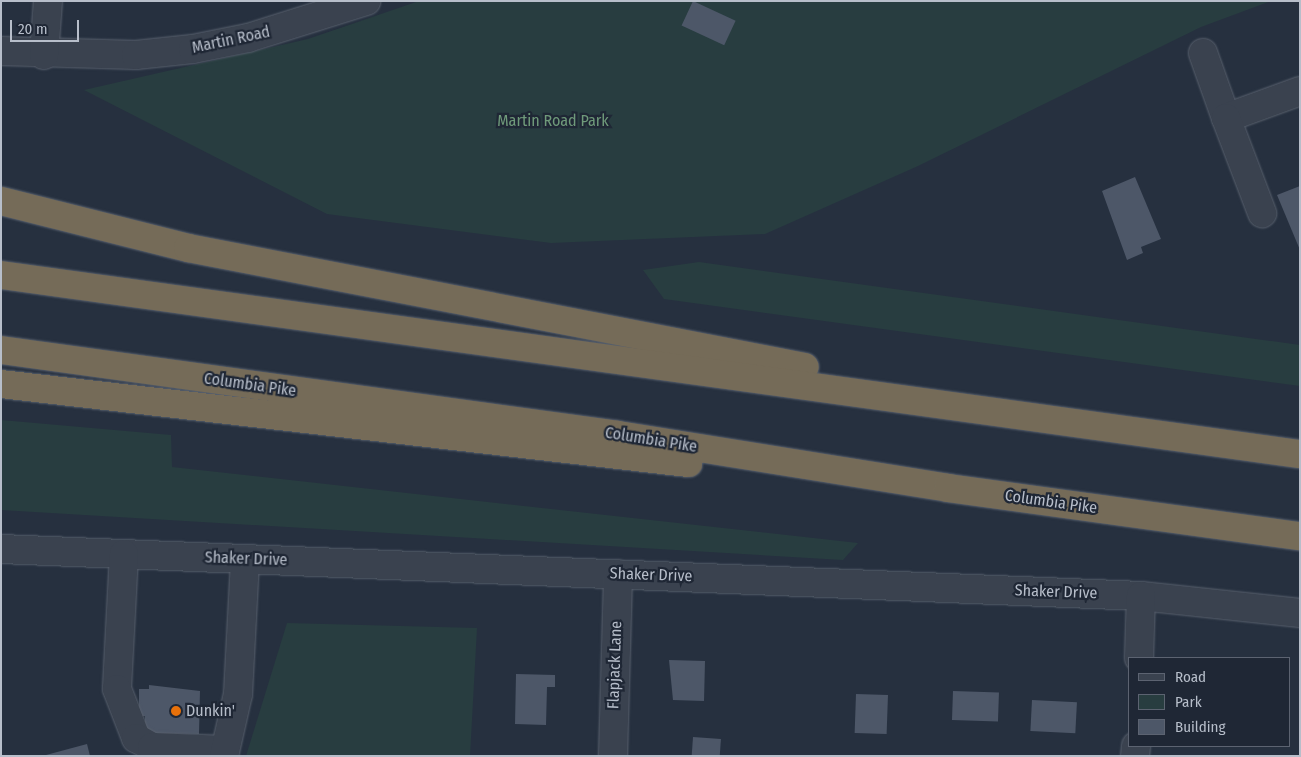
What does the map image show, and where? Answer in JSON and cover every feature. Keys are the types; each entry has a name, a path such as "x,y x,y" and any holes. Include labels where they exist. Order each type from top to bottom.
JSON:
{"highway":[{"path":"1,201 170,244 556,322 1212,442"},
{"path":"1,275 1300,454"},
{"name":"Columbia Pike","path":"1,350 618,435 948,488 1300,536"},
{"path":"1,384 614,456 948,488"}],"street":[{"path":"44,56 48,1"},
{"name":"Martin Road","path":"1,51 44,56 136,55 193,49 248,38 366,1"},
{"path":"1203,54 1262,213"},
{"path":"1226,118 1300,91"},
{"name":"Shaker Drive","path":"1,550 1141,596 1300,613"},
{"path":"124,554 117,689 136,738 152,747 224,753 238,694 245,559"},
{"name":"Flapjack Lane","path":"613,756 618,574"},
{"path":"1139,657 1141,596"}],"green space":[{"name":"Martin Road Park","path":"419,1 1271,1 1201,27 918,166 765,234 551,243 327,214 84,90 308,39"},
{"path":"699,262 1300,345 1300,386 664,299 643,270"},
{"path":"1,420 171,435 172,467 858,543 843,560 1,510"},
{"path":"287,623 477,628 470,756 246,756"}],"building":[{"path":"693,1 736,21 724,45 682,25"},
{"path":"1135,177 1161,239 1141,247 1143,253 1127,260 1102,191"},
{"path":"1300,186 1300,250 1277,195"},
{"path":"669,660 705,661 704,701 673,700"},
{"path":"516,674 555,675 555,687 547,687 546,725 515,724"},
{"path":"149,685 200,691 199,734 145,733 145,716 139,716 139,689 149,689"},
{"path":"953,691 999,693 998,722 952,720"},
{"path":"856,694 888,695 887,734 855,733"},
{"path":"1032,700 1077,702 1075,733 1030,731"},
{"path":"693,737 721,739 720,756 692,756"},
{"path":"87,744 90,756 46,755"}],"place":[{"name":"Dunkin'","path":"176,711"}]}
